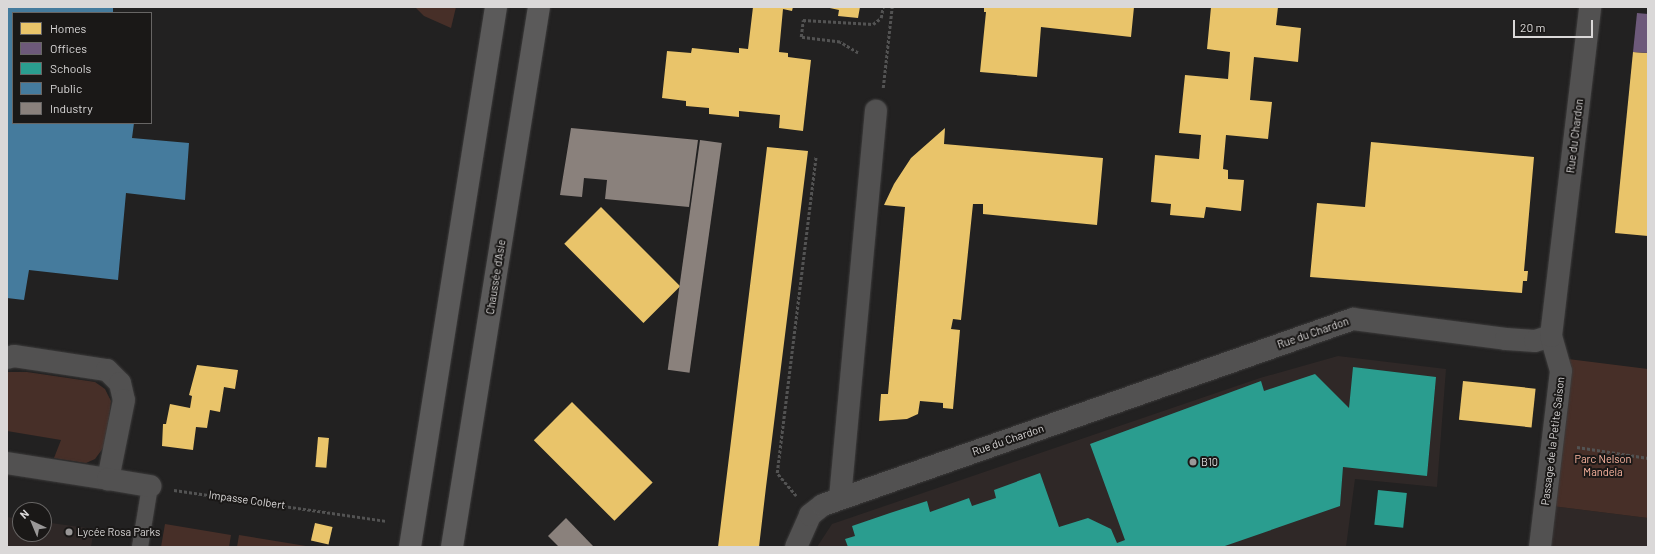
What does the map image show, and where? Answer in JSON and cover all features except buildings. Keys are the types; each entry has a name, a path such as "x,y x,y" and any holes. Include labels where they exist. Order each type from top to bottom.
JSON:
{"main road":[{"path":"410,547 496,7"},
{"name":"Chaussée d'Asie","path":"452,547 539,7"}],"street":[{"name":"Rue du Chardon","path":"796,547 810,515 823,505 840,498 1353,319 1535,342 1551,336 1590,7"},
{"path":"840,498 876,111"},
{"name":"Passage de la Petite Saison","path":"1540,547 1561,371 1551,336"},
{"path":"7,358 14,356 107,370 120,383 124,400 108,479"},
{"path":"7,463 150,486"}],"lane":[{"path":"140,547 150,486"}],"path":[{"path":"858,53 840,42 801,37 803,20 873,24 881,18 883,7"},
{"path":"876,111 883,89 892,7"},
{"path":"796,496 777,473 816,156"},
{"path":"1553,444 1648,458"},
{"name":"Impasse Colbert","path":"150,486 386,521"}],"shaded area":[{"path":"1338,356 1446,369 1437,487 1355,479 1346,547 817,547 832,524 1260,378"},
{"path":"1552,506 1648,518 1648,547 1547,547"},
{"name":"Lycée Rosa Parks","path":"7,517 12,518 12,542 52,542 52,523 94,529 91,547 7,547"}],"green space":[{"path":"415,7 456,7 451,28 424,16"},
{"name":"Parc Nelson Mandela","path":"1568,359 1648,369 1648,518 1552,506"},
{"path":"7,372 27,372 95,382 105,389 111,401 106,444 95,459 86,463 54,458 61,440 7,431"},
{"path":"165,524 231,535 229,547 161,547"},
{"path":"239,535 306,546 306,547 237,547"}],"place":[{"name":"B10","path":"1193,462"},
{"name":"Lycée Rosa Parks","path":"69,532"}]}
